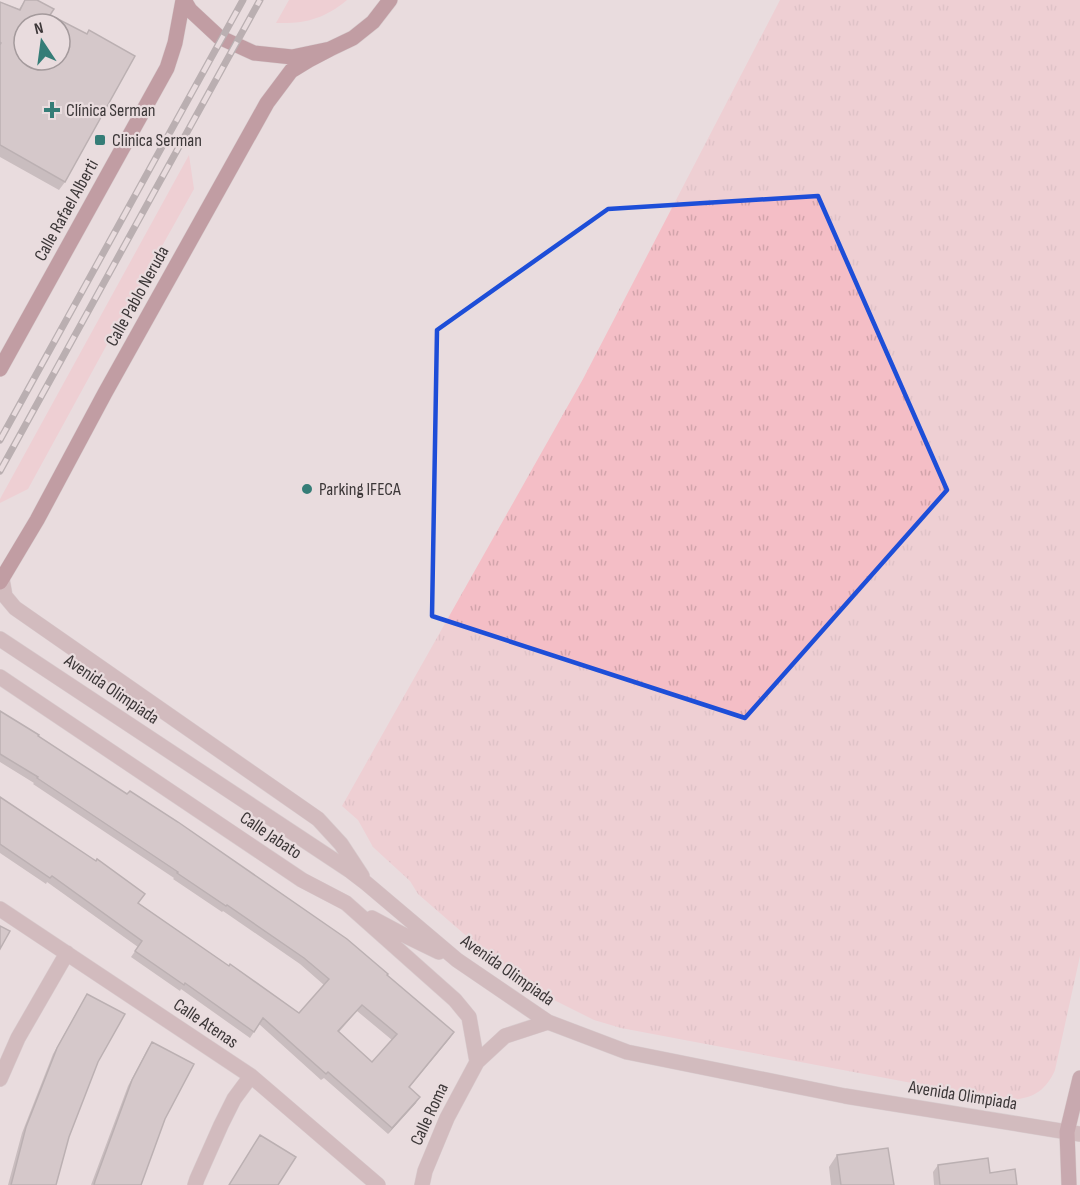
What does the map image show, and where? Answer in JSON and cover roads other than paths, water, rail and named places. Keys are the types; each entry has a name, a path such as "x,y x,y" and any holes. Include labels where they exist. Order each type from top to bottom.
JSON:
{"main road":[{"path":"183,0 190,10 219,37 254,53 292,57 330,50"},
{"name":"Calle Rafael Alberti","path":"0,369 167,68 175,43 183,0"},
{"name":"Calle Pablo Neruda","path":"1,581 267,103 291,71 353,38 373,22 390,0"},
{"path":"0,558 17,554"},
{"path":"1069,1185 1080,1078"}],"street":[{"path":"1,581 5,596 15,609 318,819 341,844 366,883"},
{"name":"Avenida Olimpiada","path":"0,639 349,870 457,960 548,1022 627,1052 845,1096 1074,1133"},
{"name":"Calle Jabato","path":"0,677 302,880 346,903 454,1000 469,1017 477,1062"},
{"path":"346,903 402,934 457,960"},
{"name":"Calle Atenas","path":"0,909 250,1076 378,1185"},
{"path":"0,1079 18,1038 67,953"},
{"name":"Calle Roma","path":"422,1185 425,1171 447,1118 477,1062 505,1036 548,1022"},
{"path":"195,1185 220,1125 250,1076"}],"railway":[{"path":"0,440 243,0"},
{"path":"0,471 260,0"}],"place":[{"name":"Clínica Serman","path":"52,110"},
{"name":"Clinica Serman","path":"100,140"},
{"name":"Parking IFECA","path":"307,489"}]}
